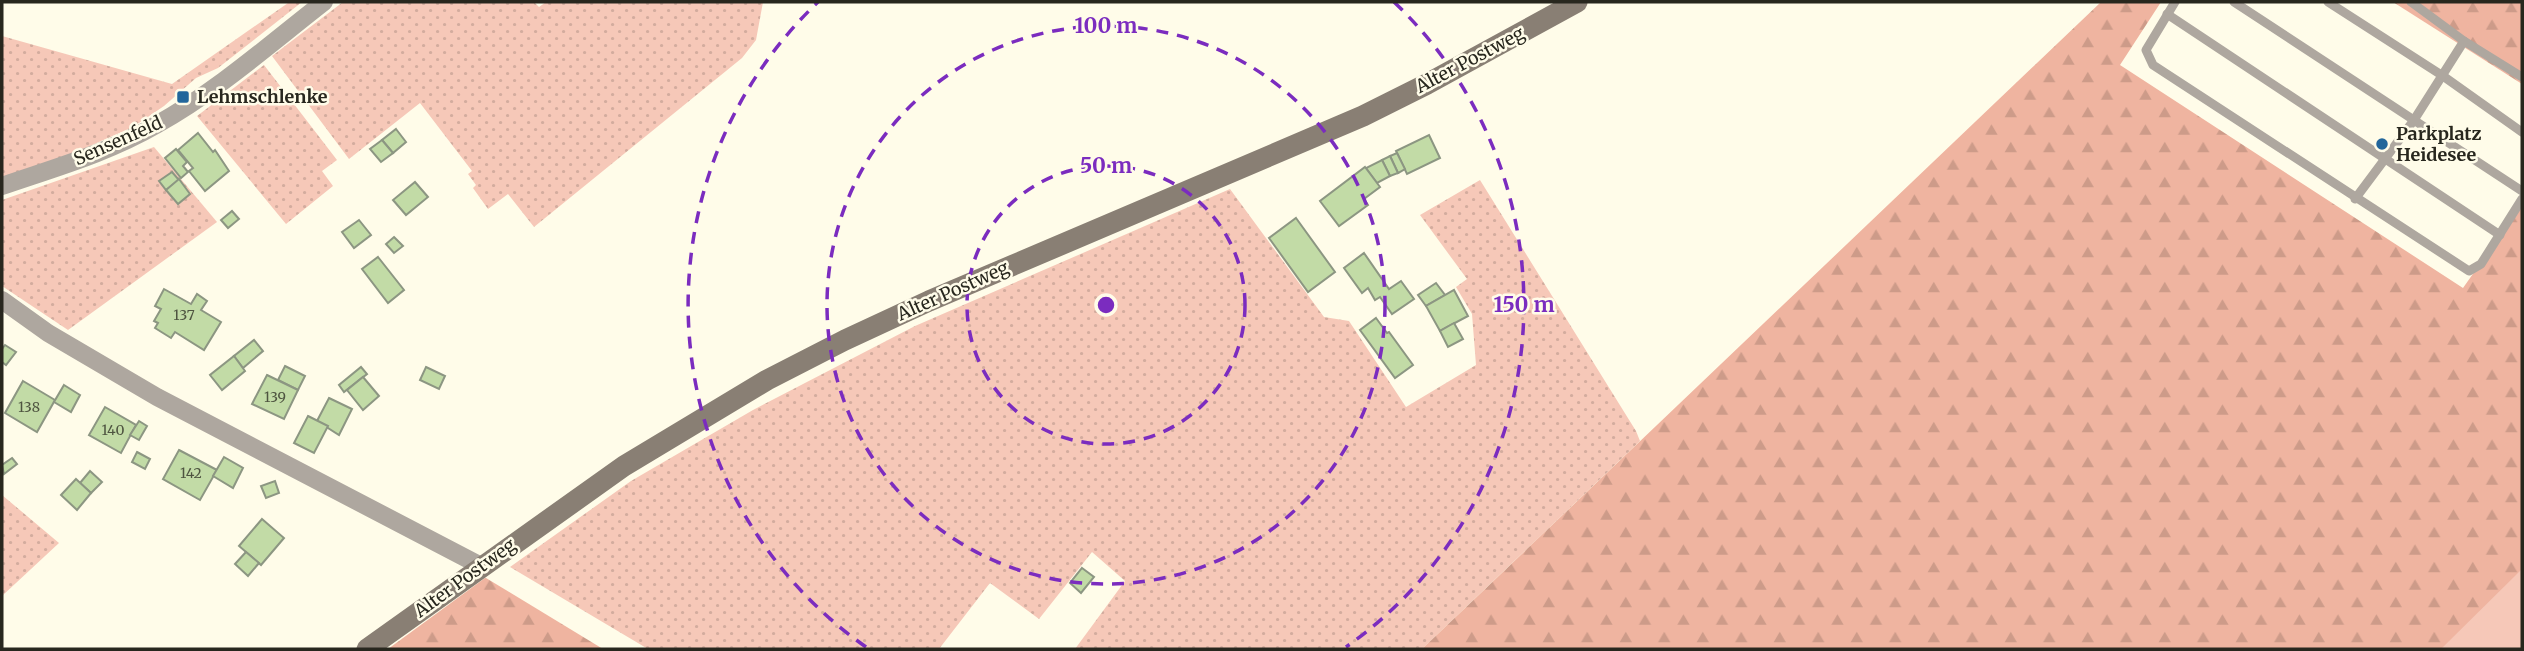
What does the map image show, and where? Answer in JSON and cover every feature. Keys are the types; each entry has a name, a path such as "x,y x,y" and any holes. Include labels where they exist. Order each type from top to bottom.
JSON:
{"main road":[{"name":"Alter Postweg","path":"367,649 624,466 776,375 929,301 1363,116 1577,2"}],"street":[{"name":"Sensenfeld","path":"2,186 101,153 155,126 209,91 324,2"},
{"path":"2,300 48,333 157,397 481,566"}],"lane":[{"path":"2175,2 2146,50 2153,65 2469,271 2482,264 2522,199"},
{"path":"2234,2 2522,191"},
{"path":"2328,2 2522,132"},
{"path":"2411,2 2464,41 2522,78"},
{"path":"2167,14 2500,234"},
{"path":"2355,199 2414,120 2464,41"}],"shaded area":[{"path":"284,2 302,2 218,68 196,78 164,106 133,127 58,160 2,177 2,36 172,84 288,3"},
{"path":"343,2 534,2 539,7 546,2 763,2 756,40 742,58 534,227 508,194 488,209 473,188 476,185 468,174 472,171 420,103 349,159 272,56"},
{"path":"264,65 337,160 322,171 333,186 286,224 197,116"},
{"path":"154,147 217,222 68,330 2,286 2,200"},
{"path":"1480,180 1640,441 1422,649 1075,649 1125,581 1092,552 1039,619 990,583 939,649 648,649 510,567 631,481 753,410 915,326 1230,189 1324,317 1349,321 1406,407 1476,365 1472,314 1456,287 1467,279 1420,215"},
{"path":"2,495 59,543 2,596"},
{"path":"2522,569 2522,649 2441,649"}],"green space":[{"path":"2101,2 2161,2 2120,65 2463,288 2522,204 2522,649 1422,649"},
{"path":"2393,2 2522,2 2522,84"},
{"path":"486,578 603,649 388,649"}],"building":[{"path":"396,129 406,142 393,153 382,140"},
{"path":"198,133 213,152 215,150 229,171 205,191 189,171 193,168 178,150"},
{"path":"1429,135 1440,158 1407,174 1396,151"},
{"path":"382,140 393,153 381,162 370,149"},
{"path":"176,149 187,162 183,166 188,172 181,178 165,158"},
{"path":"1397,153 1405,169 1398,173 1390,156"},
{"path":"1390,156 1398,173 1390,176 1382,160"},
{"path":"1382,160 1390,176 1377,183 1366,168"},
{"path":"1365,167 1380,187 1364,199 1368,205 1339,226 1320,201"},
{"path":"172,172 179,180 166,190 159,181"},
{"path":"179,179 190,194 178,204 166,190"},
{"path":"415,182 428,197 406,215 393,200"},
{"path":"232,211 239,219 228,228 221,220"},
{"path":"1296,218 1335,272 1308,292 1269,238"},
{"path":"359,220 371,235 354,248 342,232"},
{"path":"394,237 403,246 394,253 386,244"},
{"path":"1364,253 1389,289 1401,281 1414,299 1392,314 1380,297 1375,300 1368,288 1362,293 1344,268"},
{"path":"378,257 404,290 388,303 362,269"},
{"path":"1436,283 1445,295 1426,306 1418,295"},
{"path":"164,289 191,304 197,294 207,301 201,310 221,322 204,350 175,332 171,338 155,328 158,323 154,321 161,309 155,306"},
{"path":"1454,290 1468,316 1440,331 1426,306"},
{"path":"1376,318 1413,365 1395,378 1360,330"},
{"path":"1454,323 1463,339 1448,347 1440,331"},
{"path":"254,340 263,351 243,368 234,356"},
{"path":"5,345 16,352 6,365 2,362 2,349"},
{"path":"234,356 245,371 222,390 210,375"},
{"path":"285,366 305,376 298,390 278,380"},
{"path":"361,367 367,374 344,392 339,385"},
{"path":"426,367 445,376 439,389 420,380"},
{"path":"267,375 298,390 284,419 252,404"},
{"path":"363,377 379,396 363,410 347,390"},
{"path":"23,381 55,400 37,432 5,413"},
{"path":"64,385 80,395 71,412 54,402"},
{"path":"329,398 352,409 339,435 317,421"},
{"path":"105,407 136,425 121,453 89,435"},
{"path":"308,416 328,426 314,453 294,443"},
{"path":"139,421 147,426 139,440 130,435"},
{"path":"179,450 217,470 200,500 163,479"},
{"path":"137,452 150,459 145,469 132,462"},
{"path":"224,457 243,468 233,488 213,476"},
{"path":"12,458 17,464 4,474 2,465"},
{"path":"90,471 102,482 91,493 80,483"},
{"path":"76,479 91,493 77,510 61,495"},
{"path":"275,481 279,493 266,498 261,486"},
{"path":"262,519 284,538 261,565 239,546"},
{"path":"246,552 259,563 248,576 235,564"},
{"path":"1082,568 1094,577 1081,593 1070,583"}],"place":[{"name":"Lehmschlenke","path":"183,97"},
{"name":"Parkplatz Heidesee","path":"2382,144"}]}
